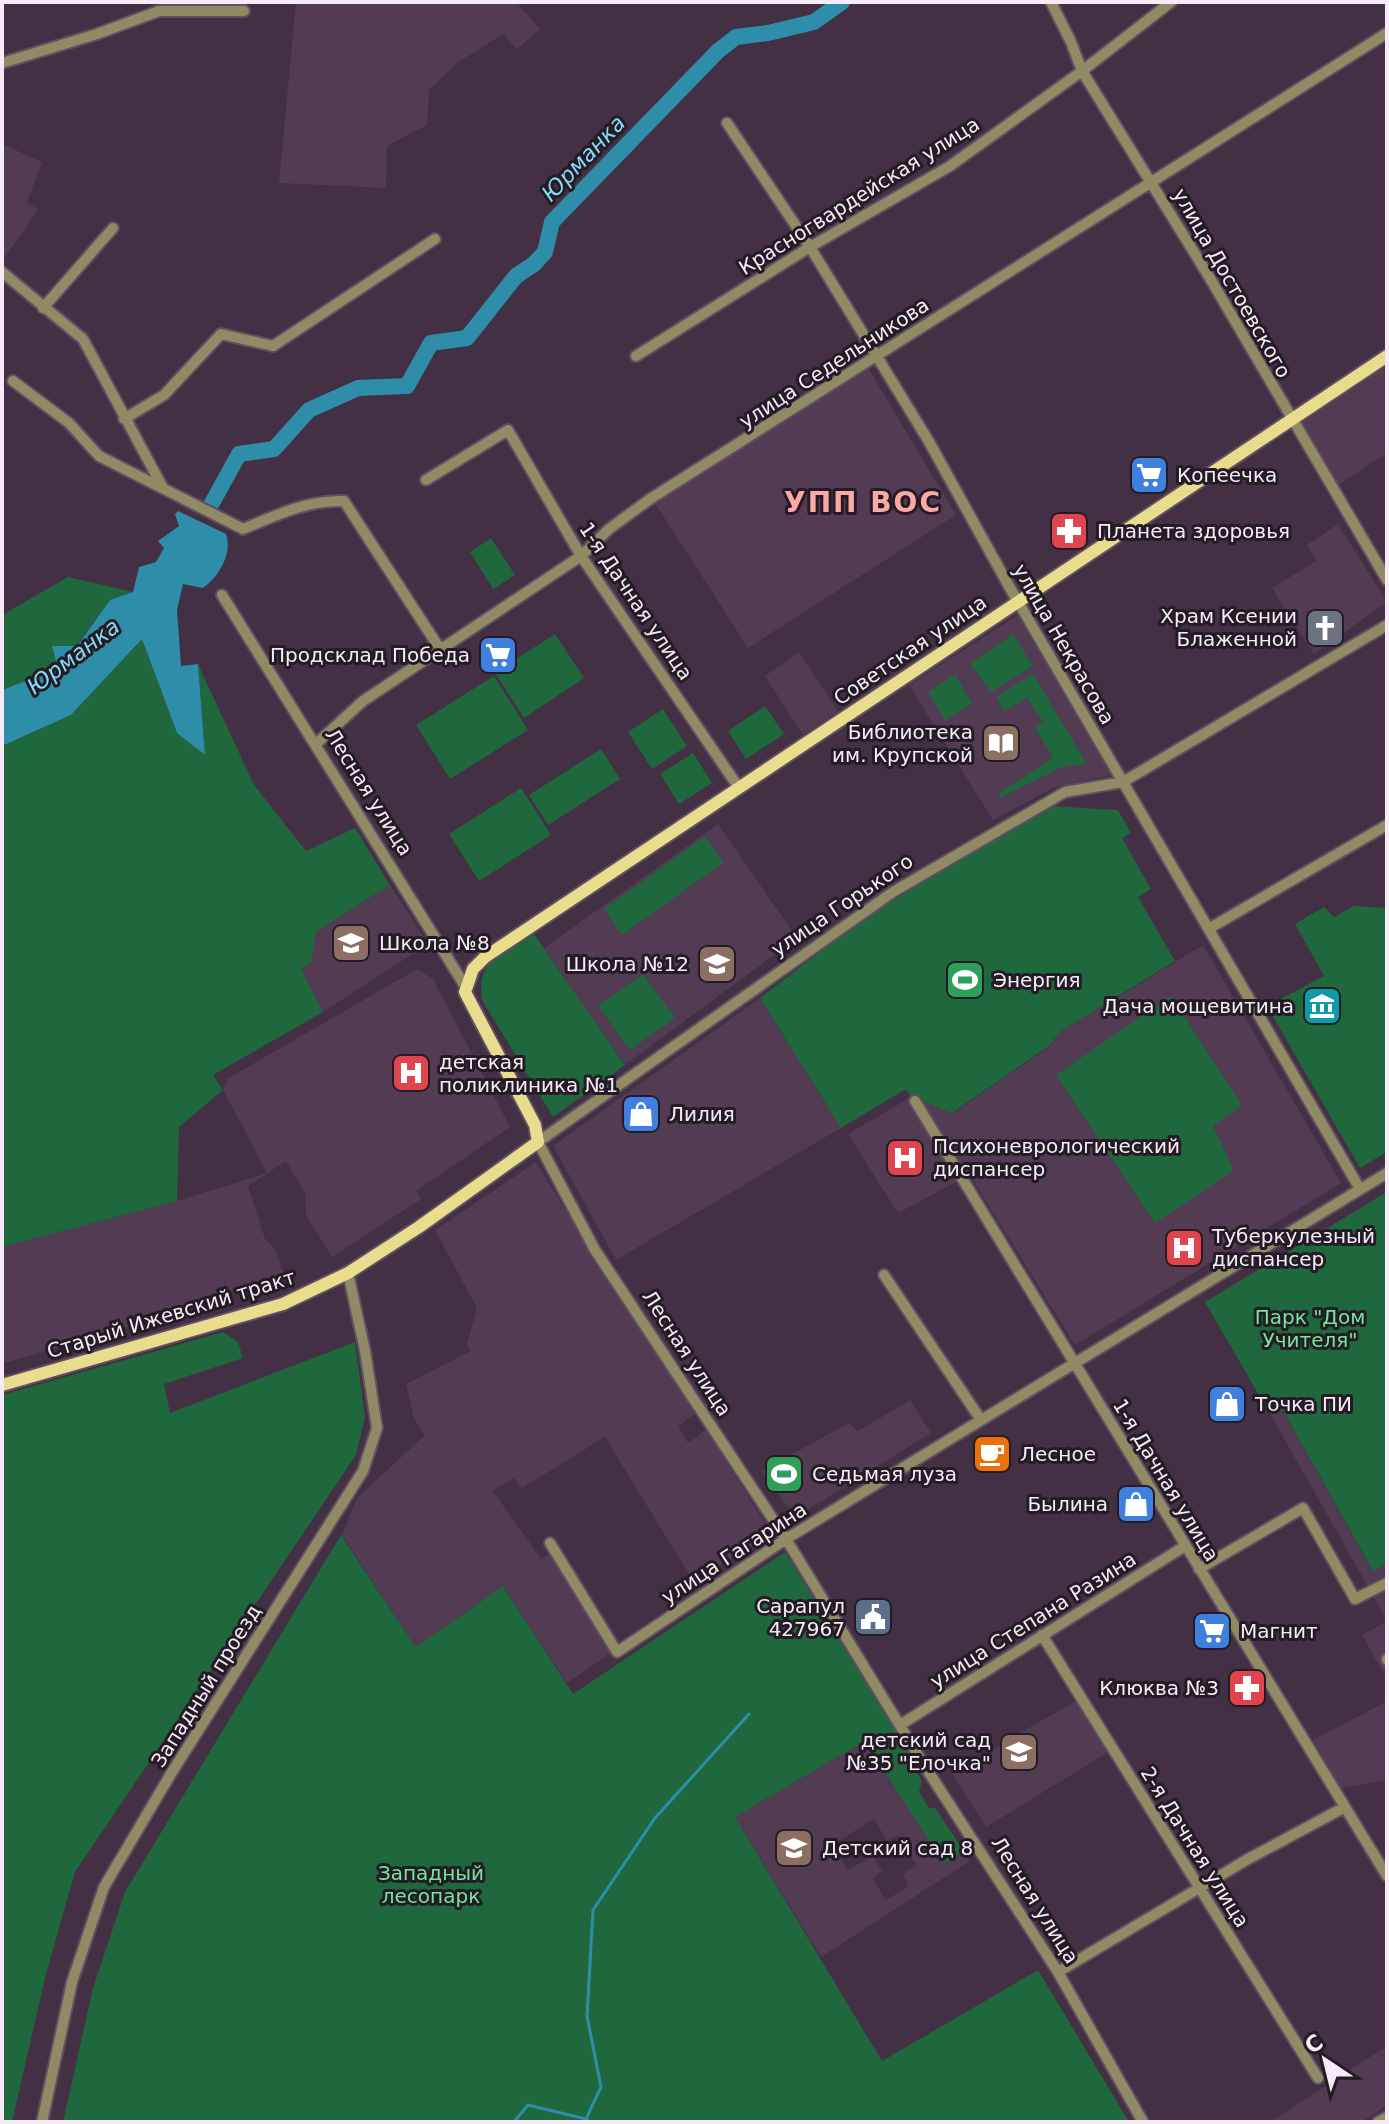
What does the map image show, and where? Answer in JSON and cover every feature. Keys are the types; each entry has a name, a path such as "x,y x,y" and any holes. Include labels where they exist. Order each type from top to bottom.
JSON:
{"main road":[{"name":"Советская улица","path":"465,986 473,969 485,957 1387,356"},
{"name":"Лесная улица","path":"465,986 465,992 535,1125 538,1142"},
{"name":"улица Горького","path":"348,1273 419,1227 538,1142"},
{"name":"Старый Ижевский тракт","path":"2,1385 283,1304 348,1273"}],"street":[{"name":"улица Достоевского","path":"1051,2 1082,71 1152,181 1387,580"},
{"name":"Красногвардейская улица","path":"636,356 810,247 950,166 1171,2"},
{"path":"2,63 159,11 244,11"},
{"name":"улица Седельникова","path":"316,744 363,701 581,556 609,529 650,499 1387,33"},
{"name":"улица Некрасова","path":"727,123 878,355 1360,1189"},
{"path":"43,308 113,228"},
{"path":"124,419 164,395 221,334 273,346 435,239"},
{"path":"2,272 83,339 163,490"},
{"path":"13,381 69,423 99,456 243,529 295,508 323,501 344,501 440,649"},
{"name":"1-я Дачная улица","path":"426,480 508,430 581,556 739,788"},
{"name":"Лесная улица","path":"222,595 465,986"},
{"name":"улица Горького","path":"538,1142 893,892 1065,792 1123,782 1387,625"},
{"path":"1210,928 1387,825"},
{"name":"1-я Дачная улица","path":"915,1101 1387,1876"},
{"name":"Лесная улица","path":"538,1142 595,1250 786,1539 900,1725 1058,1972 1143,2122"},
{"name":"улица Гагарина","path":"550,1543 617,1652 786,1539 1387,1173"},
{"name":"Западный проезд","path":"42,2122 72,1982 104,1887 172,1772 363,1471 377,1428 348,1273"},
{"path":"884,1275 981,1420"},
{"path":"1199,1569 1303,1508 1355,1599 1387,1583"},
{"name":"улица Степана Разина","path":"900,1725 1185,1546"},
{"name":"2-я Дачная улица","path":"1042,1635 1318,2078"},
{"path":"1058,1972 1199,1887 1345,1807"},
{"path":"1378,2122 1387,2117"}],"shaded area":[{"path":"296,2 516,2 540,29 517,49 503,34 457,63 429,90 427,125 387,146 386,188 279,183"},
{"path":"2,144 42,162 27,202 38,210 2,261"},
{"path":"1387,364 1387,453 1337,486 1298,423"},
{"path":"867,366 956,515 748,648 655,503"},
{"path":"1338,524 1387,602 1314,654 1272,588 1316,561 1307,545"},
{"path":"1018,615 1111,775 1055,787 993,820 909,685"},
{"path":"799,652 838,711 803,735 765,676"},
{"path":"718,824 797,938 625,1065 544,948"},
{"path":"390,885 428,944 323,1012 301,969 311,963 316,932"},
{"path":"1203,945 1341,1183 1075,1345 970,1175 898,1213 848,1134 911,1097 953,1113 1049,1047 1060,1032"},
{"path":"417,969 433,979 510,1127 416,1191 421,1199 332,1257 306,1215 305,1193 286,1161 248,1186 265,1239 275,1249 284,1274 232,1289 230,1295 198,1306 2,1364 2,1247 177,1201 267,1173 223,1090 227,1079"},
{"path":"760,998 841,1128 616,1260 553,1146"},
{"path":"536,1162 695,1414 678,1426 688,1443 706,1430 772,1534 693,1581 605,1437 522,1488 514,1478 493,1491 541,1559 549,1554 611,1653 567,1683 503,1586 416,1647 342,1535 357,1498 425,1435 414,1419 406,1384 471,1351 467,1344 477,1308 435,1230"},
{"path":"910,1400 931,1433 804,1512 793,1514 761,1471 849,1423 858,1431"},
{"path":"1281,1408 1372,1570 1387,1564 1387,1620 1270,1414"},
{"path":"1387,1621 1387,1679 1362,1635"},
{"path":"1077,1700 1107,1753 986,1827 952,1773"},
{"path":"1387,1701 1387,1780 1341,1788 1313,1740"},
{"name":"Детский сад 8","path":"865,1741 944,1864 964,1851 970,1861 821,1957 735,1817","holes":["874,1819 887,1841 897,1835 916,1865 903,1874 909,1886 886,1900 872,1878 882,1871 873,1855 848,1870 832,1845"]},
{"path":"1387,2043 1387,2102 1382,2109 1361,2122 1270,2122 1384,2048"}],"green space":[{"path":"491,538 515,575 493,589 470,552"},
{"path":"68,577 133,592 110,600 59,669 2,690 2,615"},
{"path":"555,634 584,678 524,718 495,673"},
{"path":"1013,634 1033,666 991,692 970,664"},
{"path":"142,639 177,733 205,754 198,664 254,785 306,851 355,828 390,885 316,932 311,963 301,969 323,1012 213,1075 223,1090 179,1127 177,1201 2,1247 2,746 71,715"},
{"path":"955,674 972,704 945,720 928,692"},
{"path":"1033,674 1087,764 1062,767 1000,798 998,794 1053,757 1035,728 1043,721 1027,698 1004,711 996,697"},
{"path":"494,676 528,730 450,779 416,725"},
{"path":"765,706 784,734 746,759 728,731"},
{"path":"663,709 687,746 652,769 628,732"},
{"path":"601,749 620,779 548,825 529,795"},
{"path":"693,753 712,783 679,804 660,774"},
{"path":"521,788 551,835 479,881 449,834"},
{"name":"Энергия","path":"1050,806 1118,810 1131,833 1122,838 1151,889 1138,897 1175,961 1060,1032 1049,1046 952,1113 911,1097 906,1089 841,1128 760,998 864,918"},
{"path":"705,836 723,863 622,935 604,909"},
{"path":"1354,906 1387,908 1387,1152 1360,1168 1267,1006 1324,976 1295,924 1324,907 1334,917"},
{"path":"534,934 625,1065 553,1117 482,1000 481,986 488,966 502,952"},
{"path":"643,974 675,1018 630,1050 598,1006"},
{"path":"1171,996 1242,1105 1213,1126 1234,1170 1155,1223 1056,1075"},
{"name":"Парк \"Дом Учителя\"","path":"1387,1192 1387,1564 1373,1571 1282,1409 1270,1414 1205,1302"},
{"path":"223,1332 238,1342 243,1358 164,1384 170,1413 355,1342 365,1417 356,1455 75,1872 46,1974 12,2122 2,2122 2,1395"},
{"name":"Западный лесопарк","path":"341,1535 416,1647 503,1586 573,1694 785,1552 916,1763 913,1766 922,1781 919,1792 929,1808 935,1808 964,1851 944,1864 865,1741 735,1817 882,2061 1038,1970 1129,2122 63,2122 93,1988 125,1892"}],"water":[{"path":"178,511 226,534 228,541 226,557 214,578 203,588 183,584 177,610 181,666 198,664 205,755 177,733 142,639 71,715 2,746 2,690 58,669 52,646 77,646 110,600 133,592 139,567 156,562 164,548 158,541 179,526 175,514"}],"waterway":[{"name":"Юрманка","path":"212,503 239,454 274,449 309,410 358,388 407,386 431,343 467,338 516,276 545,252 552,222 718,51 736,37 814,22 842,2"},
{"path":"586,2119 601,2087 587,2016 593,1910 655,1818 749,1714"},
{"path":"514,2122 528,2105 590,2122"}],"place":[{"name":"Копеечка","path":"1149,475"},
{"name":"Планета здоровья","path":"1069,531"},
{"name":"Храм Ксении Блаженной","path":"1325,628"},
{"name":"Продсклад Победа","path":"498,655"},
{"name":"Библиотека им. Крупской","path":"1001,743"},
{"name":"Школа №8","path":"351,943"},
{"name":"Школа №12","path":"717,964"},
{"name":"Энергия","path":"965,980"},
{"name":"Дача мощевитина","path":"1322,1006"},
{"name":"детская поликлиника №1","path":"411,1073"},
{"name":"Лилия","path":"641,1114"},
{"name":"Психоневрологический диспансер","path":"905,1158"},
{"name":"Туберкулезный диспансер","path":"1184,1248"},
{"name":"Точка ПИ","path":"1227,1404"},
{"name":"Лесное","path":"992,1454"},
{"name":"Седьмая луза","path":"784,1474"},
{"name":"Былина","path":"1136,1504"},
{"name":"Сарапул 427967","path":"873,1617"},
{"name":"Магнит","path":"1212,1631"},
{"name":"Клюква №3","path":"1247,1688"},
{"name":"детский сад №35 \"Елочка\"","path":"1019,1752"},
{"name":"Детский сад 8","path":"794,1848"}],"district":[{"name":"УПП ВОС","path":"863,502"}]}
